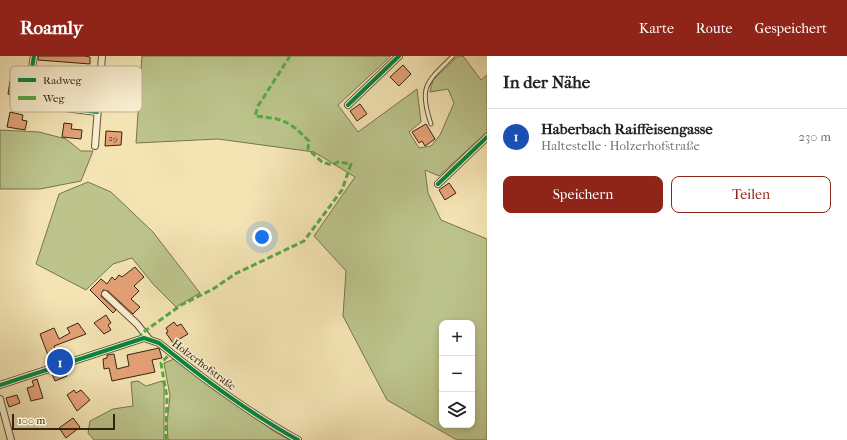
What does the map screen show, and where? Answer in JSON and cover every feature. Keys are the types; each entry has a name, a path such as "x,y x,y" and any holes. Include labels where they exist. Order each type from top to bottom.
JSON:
{"street":[{"path":"32,66 34,56"},
{"path":"101,66 102,56"},
{"path":"348,105 399,56"},
{"path":"95,146 97,112"},
{"path":"438,184 487,137"},
{"path":"105,294 137,324 149,339"},
{"path":"0,385 139,339 149,339"},
{"name":"Holzerhofstraße","path":"149,339 159,343 183,362 270,424 298,440"},
{"path":"0,399 1,408 11,440"}],"lane":[{"path":"431,124 426,110 424,91 430,79 453,56"}],"green space":[{"path":"142,56 391,56 338,105 358,132 417,89 421,122 409,132 419,148 431,146 440,135 454,103 448,89 430,92 433,80 458,56 463,56 481,80 487,75 487,132 439,176 425,170 428,193 441,220 487,239 487,440 457,440 387,400 343,316 346,271 314,236 355,177 314,152 218,139 136,143 138,112 142,112"},
{"path":"0,130 39,132 66,139 81,151 93,151 81,181 40,189 0,189"},
{"path":"88,182 111,192 153,232 200,293 176,307 153,284 132,258 113,264 86,290 36,264 59,194"},
{"path":"174,359 275,432 290,440 168,440 167,423 170,396 164,363"},
{"path":"138,381 146,386 162,381 164,385 164,440 94,440 88,433 90,421 113,409 133,406 131,382"}],"building":[{"path":"38,56 84,56 90,57 90,64 38,60"},
{"path":"403,65 411,74 399,86 390,77"},
{"path":"10,81 10,94 8,94"},
{"path":"360,104 367,114 357,121 350,111"},
{"path":"10,112 23,115 22,120 27,121 25,130 7,127"},
{"path":"64,123 72,124 71,129 82,130 81,139 62,137"},
{"path":"426,124 435,139 425,146 422,141 419,143 412,132"},
{"path":"106,131 122,132 121,145 105,146"},
{"path":"449,183 456,193 445,200 439,190"},
{"path":"135,267 144,277 134,286 139,291 131,299 140,307 133,314 108,291 103,290 101,296 116,310 113,313 90,290 101,279 107,284 112,277 115,280 119,275 122,277"},
{"path":"106,315 111,323 108,325 111,330 104,334 94,323"},
{"path":"174,322 177,326 181,324 188,334 173,343 166,333 168,332 166,328"},
{"path":"78,323 86,334 54,346 60,360 51,363 40,334 54,328 59,339 70,333 67,328"},
{"path":"159,348 162,358 152,360 155,372 112,381 109,368 104,369 103,359 107,358 107,355 114,354 117,369 129,366 127,355"},
{"path":"64,369 67,376 55,381 52,374"},
{"path":"37,379 43,398 31,401 27,388 34,386 32,381"},
{"path":"74,390 76,393 81,390 90,400 77,411 67,395"},
{"path":"17,395 20,403 9,407 6,398"},
{"path":"73,418 80,427 66,438 59,428"}],"marked path":[{"path":"139,339 142,333 181,305 213,289 235,274 304,241 342,190 351,164 338,162 332,165 322,162 308,149 309,141 296,129 285,122 273,118 255,116 258,106 290,56"},
{"path":"166,440 167,398 161,363 171,353"}],"cycle path":[{"path":"32,66 34,56"},
{"path":"348,105 399,56"},
{"path":"438,184 487,137"},
{"path":"0,385 144,338 159,343 226,394 280,430 298,440"}],"place":[{"name":"Haberbach Raiffeisengasse","path":"60,362"}]}
